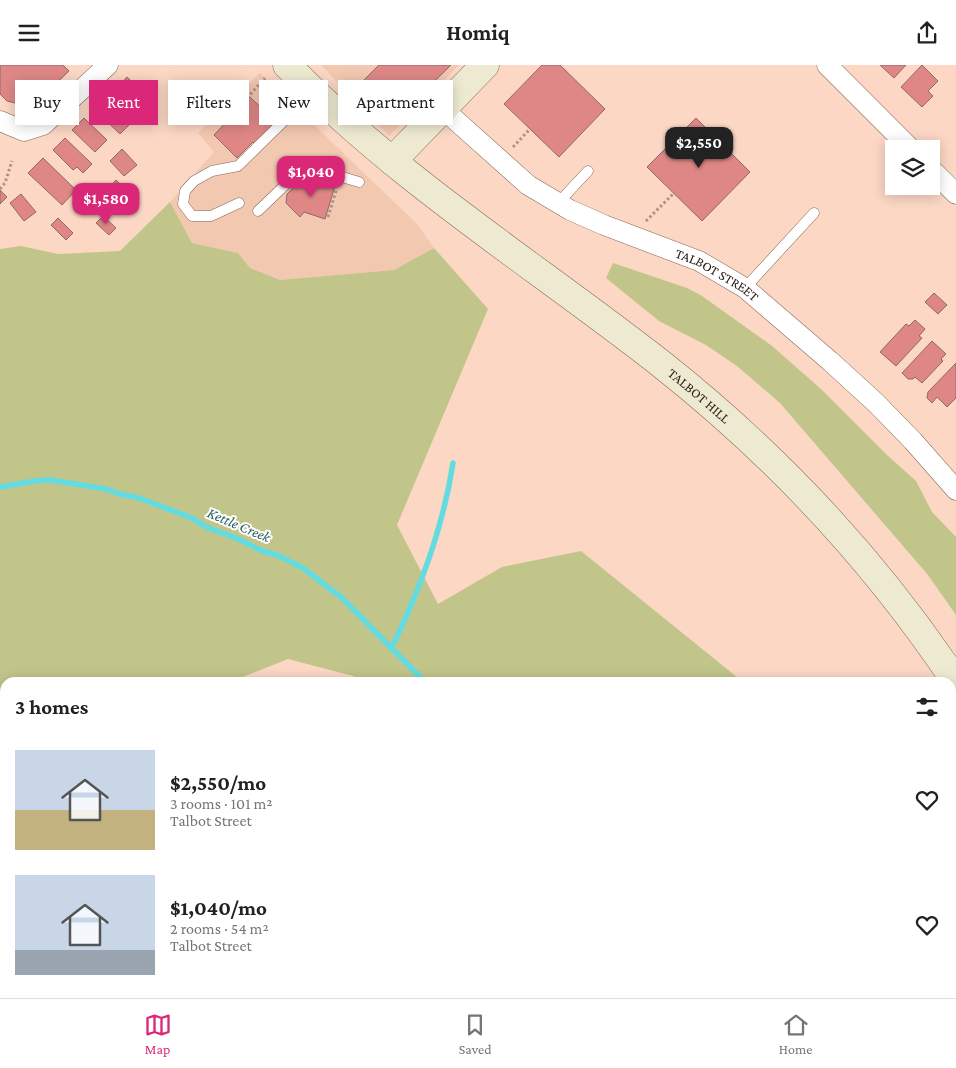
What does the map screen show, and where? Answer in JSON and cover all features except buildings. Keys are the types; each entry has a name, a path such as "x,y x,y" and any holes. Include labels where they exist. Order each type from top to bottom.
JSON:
{"main road":[{"path":"453,99 485,65"},
{"path":"276,71 353,128 392,161 427,125"},
{"name":"TALBOT HILL","path":"392,161 472,224 661,364 756,446 795,485 854,550 909,616 952,677"}],"street":[{"path":"0,121 24,131 43,125 108,65"},
{"path":"827,65 902,140"},
{"name":"TALBOT STREET","path":"453,118 528,185 558,203 604,225 699,261 745,287 876,403 956,489"},
{"path":"940,178 956,194"}],"lane":[{"path":"238,203 211,216 192,216 183,204 185,191 194,181 212,171 238,166 280,125"},
{"path":"258,211 306,166 359,182"},
{"path":"558,203 588,171"},
{"path":"745,287 814,213"}],"path":[{"path":"249,96 276,71"},
{"path":"510,149 530,129"},
{"path":"0,189 5,183 12,161"},
{"path":"645,222 674,193"}],"shaded area":[{"path":"321,65 459,65 444,80 338,80 338,83"},
{"path":"260,73 267,80 259,80 259,125 314,125 417,224 434,248 394,270 280,280 250,268 238,253 192,243 170,202 214,152 198,133 206,125 249,125 249,84"},
{"path":"378,125 400,125 389,136"}],"green space":[{"path":"170,202 192,243 238,253 250,268 280,280 394,270 434,248 488,309 397,525 438,604 502,567 581,551 737,677 355,677 288,659 243,677 0,677 0,249 21,246 58,254 120,251"},
{"path":"613,263 687,288 702,296 772,346 821,389 916,481 932,512 956,537 956,615 928,575 780,403 737,366 706,345 659,321 606,278"}],"waterway":[{"path":"391,649 412,604 437,535 453,463"},
{"name":"Kettle Creek","path":"0,487 50,480 106,489 139,498 192,518 206,527 236,538 262,551 277,555 303,568 342,598 420,677"}]}
